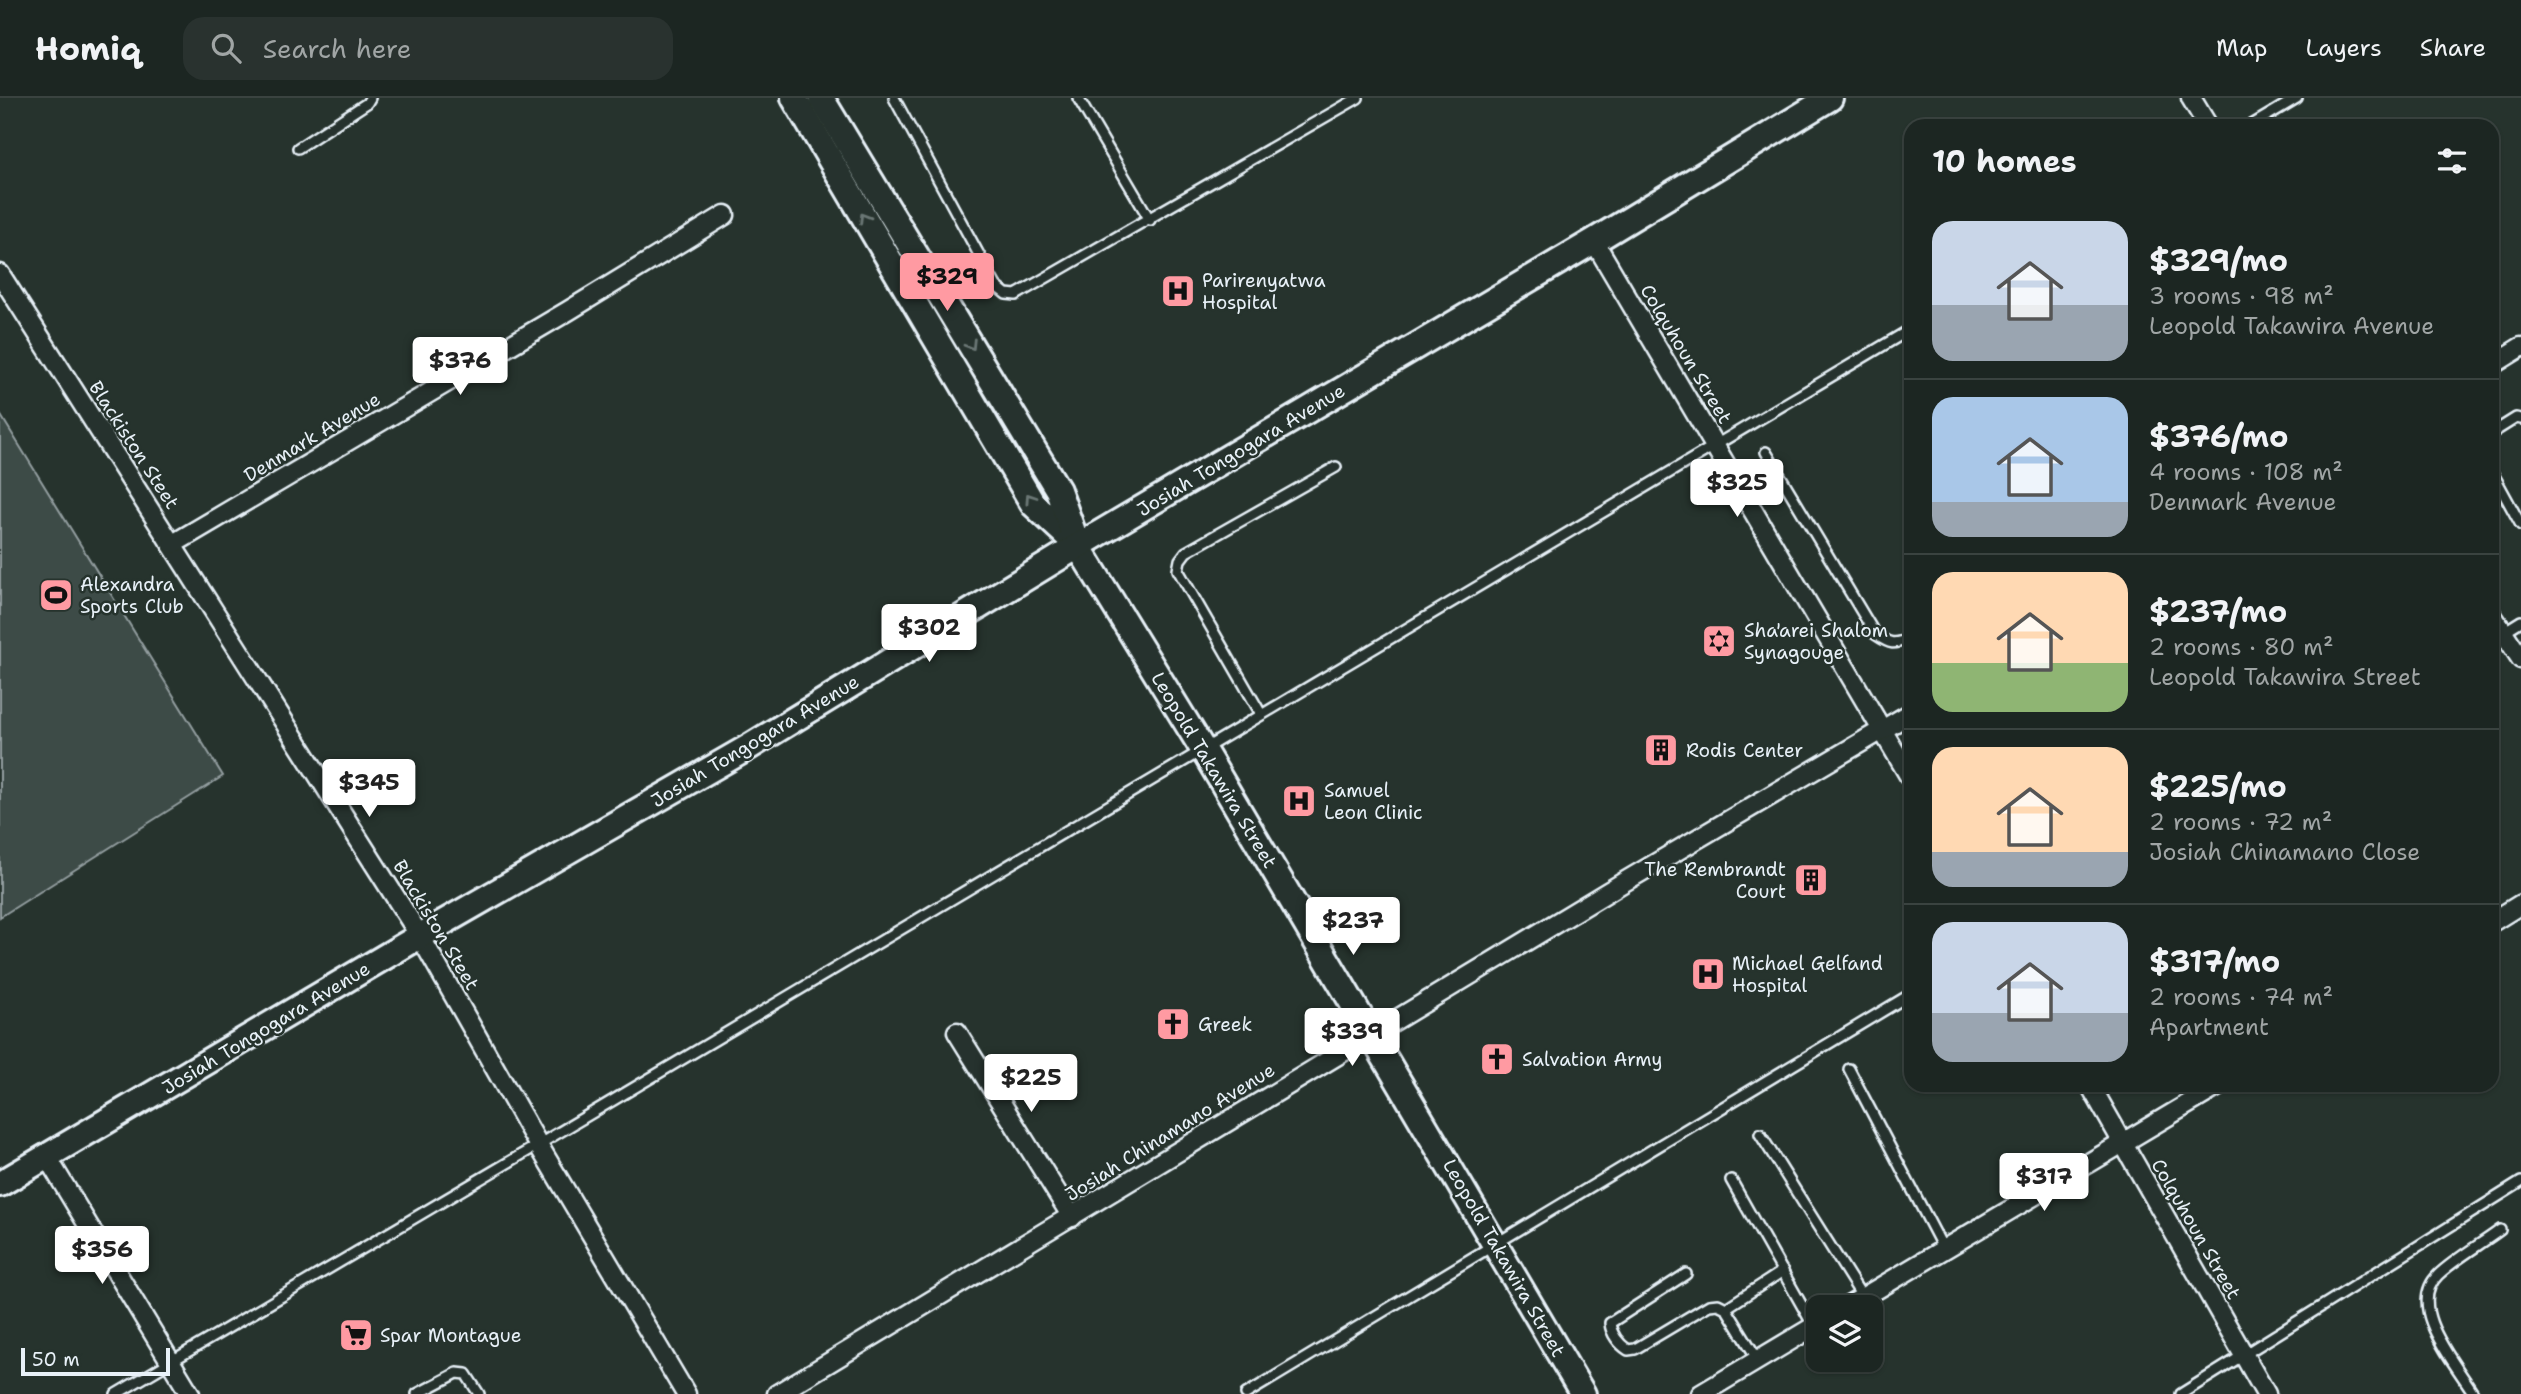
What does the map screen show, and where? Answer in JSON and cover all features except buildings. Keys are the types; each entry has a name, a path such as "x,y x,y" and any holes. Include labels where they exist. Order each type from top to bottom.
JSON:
{"main road":[{"path":"794,98 1033,504 1078,546"},
{"path":"821,98 1058,490 1078,546"},
{"name":"Josiah Tongogara Avenue","path":"0,1184 420,936 749,747 1078,546 1830,98"},
{"name":"Leopold Takawira Street","path":"1078,546 1372,1033 1583,1394"}],"street":[{"path":"2191,98 2204,119"},
{"name":"Denmark Avenue","path":"173,544 725,215"},
{"name":"Colquhoun Street","path":"1594,241 1904,767"},
{"name":"Blackiston Steet","path":"0,274 420,936 686,1394"},
{"path":"2499,361 2521,347"},
{"path":"2499,638 2521,659"},
{"name":"Josiah Chinamano Avenue","path":"777,1394 1372,1033 1904,717"},
{"path":"2499,918 2521,904"},
{"path":"957,1032 1072,1217"},
{"name":"Colquhoun Street","path":"2094,1092 2266,1394"},
{"path":"1868,1295 2208,1092"},
{"path":"47,1157 190,1394"},
{"path":"1701,1394 1806,1332"}],"lane":[{"path":"298,148 368,103 370,98"},
{"path":"1078,98 1150,220"},
{"path":"898,99 996,286 1006,294 1016,295 1358,98"},
{"path":"2262,119 2297,98"},
{"path":"116,1394 540,1146 1202,748 1904,333"},
{"path":"2499,429 2516,418 2521,419"},
{"path":"1766,453 1875,634 1895,644 1904,641"},
{"path":"1261,714 1178,570 1180,560 1186,552 1336,467"},
{"path":"2499,485 2521,525"},
{"path":"2499,635 2521,621"},
{"path":"1246,1394 1904,998"},
{"path":"1849,1069 1944,1250"},
{"path":"1760,1134 1861,1295"},
{"path":"1731,1180 1806,1309"},
{"path":"2181,1394 2521,1182"},
{"path":"2474,1394 2430,1323 2426,1303 2428,1288 2438,1275 2500,1230"},
{"path":"1726,1308 1783,1271"},
{"path":"1686,1275 1610,1323 1622,1346 1628,1350 1635,1349 1709,1305 1718,1304 1726,1308 1758,1360"},
{"path":"422,1393 457,1373 466,1374 480,1394"}],"shaded area":[{"name":"Alexandra Sports Club","path":"0,414 223,776 0,917"}],"place":[{"name":"Parirenyatwa Hospital","path":"1178,291"},
{"name":"Alexandra Sports Club","path":"56,595"},
{"name":"Sha'arei Shalom Synagouge","path":"1719,641"},
{"name":"Rodis Center","path":"1661,750"},
{"name":"Samuel Leon Clinic","path":"1299,801"},
{"name":"The Rembrandt Court","path":"1811,880"},
{"name":"Michael Gelfand Hospital","path":"1708,974"},
{"name":"Greek","path":"1173,1024"},
{"name":"Salvation Army","path":"1497,1059"},
{"name":"Spar Montague","path":"356,1335"}]}
